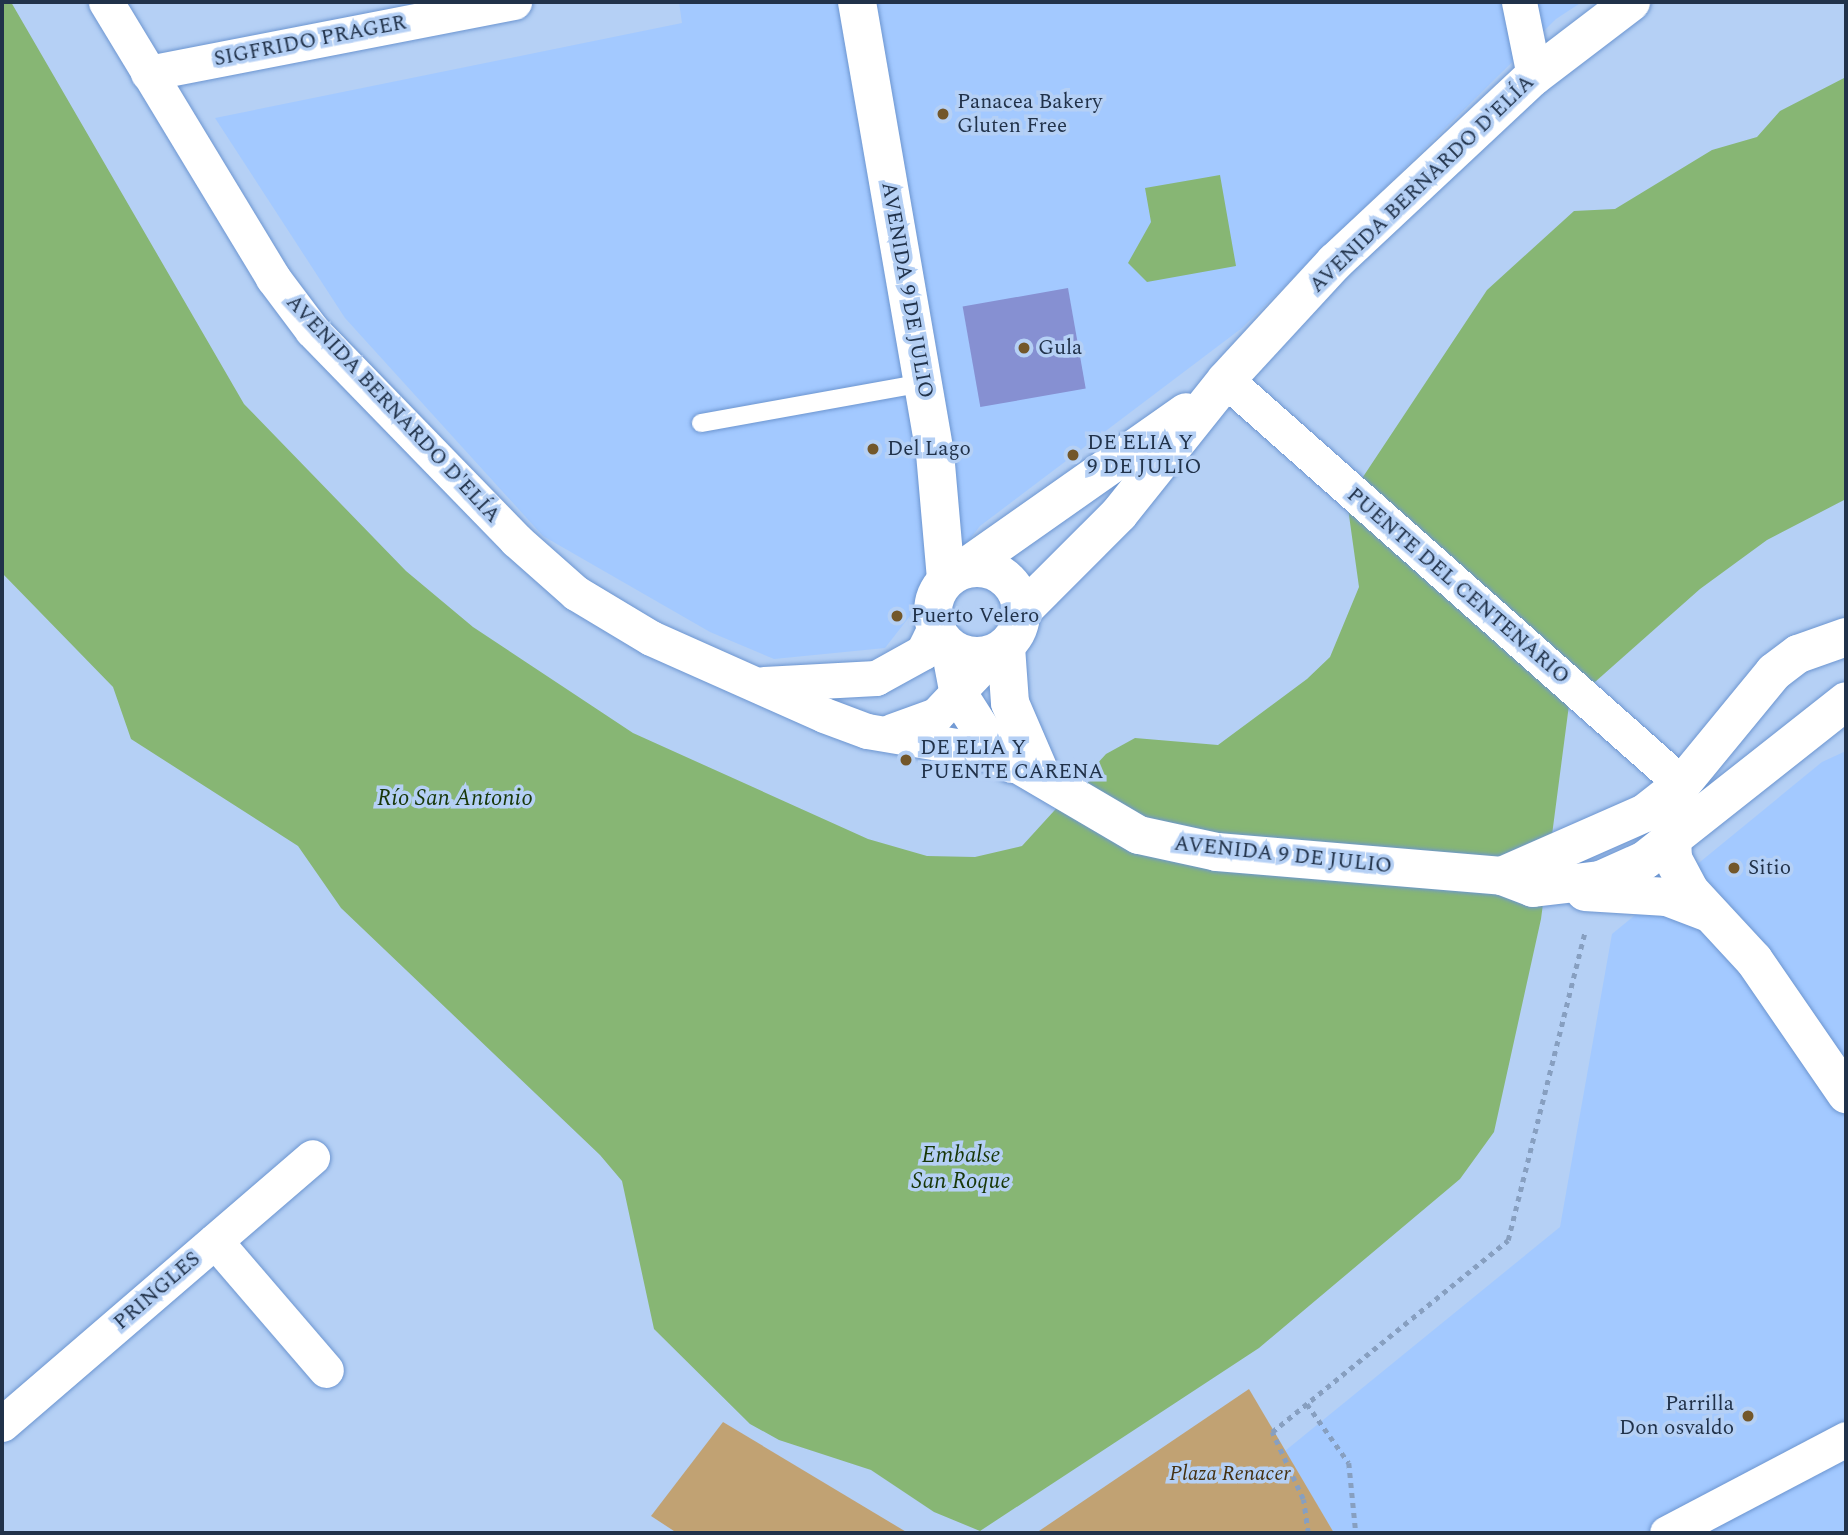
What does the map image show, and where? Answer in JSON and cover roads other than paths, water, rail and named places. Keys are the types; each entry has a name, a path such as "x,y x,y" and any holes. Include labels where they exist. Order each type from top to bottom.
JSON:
{"main road":[{"name":"AVENIDA 9 DE JULIO","path":"857,2 923,383 953,576"},
{"name":"AVENIDA BERNARDO D'ELÍA","path":"1022,611 1168,459 1226,380 1335,262 1534,76 1631,2"},
{"name":"AVENIDA BERNARDO D'ELÍA","path":"953,576 1146,444 1226,380"},
{"path":"999,651 973,657 943,637 934,602 953,576 1001,575 1022,611 999,651 1026,770"},
{"name":"AVENIDA 9 DE JULIO","path":"943,637 959,695 982,737 1026,770 1110,822 1166,843 1518,882"},
{"path":"1518,882 1620,828 1682,784 1774,672 1798,653 1846,637"},
{"path":"1518,882 1600,880 1670,844 1774,752 1846,701"},
{"path":"1682,784 1670,844 1679,874 1709,913 1754,960 1846,1094"},
{"path":"1518,882 1595,893 1667,897 1709,913"}],"street":[{"name":"AVENIDA BERNARDO D'ELÍA","path":"106,2 304,319 516,540 598,606 753,684 882,734 955,743 1026,770"},
{"name":"SIGFRIDO PRAGER","path":"148,72 514,2"},
{"path":"1519,2 1534,76"},
{"name":"PUENTE DEL CENTENARIO","path":"1226,380 1282,434 1634,737 1682,784"},
{"name":"AVENIDA BERNARDO D'ELÍA","path":"753,684 876,678 923,652 943,637"},
{"path":"882,734 936,715 959,695 999,651"},
{"name":"PRINGLES","path":"2,1424 312,1157"},
{"path":"215,1241 326,1370"},
{"path":"1667,1533 1846,1439"}],"lane":[{"path":"701,423 923,383"}],"water":[{"name":"Embalse San Roque","path":"2,2 11,2 244,404 406,571 473,627 633,733 868,839 927,856 975,857 1022,846 1106,754 1135,738 1218,745 1307,679 1330,657 1359,587 1347,501 1487,290 1574,211 1615,209 1712,150 1757,137 1780,111 1846,77 1846,499 1767,540 1700,589 1569,705 1541,919 1494,1132 1460,1179 1259,1348 980,1531 934,1512 871,1470 779,1440 750,1424 654,1329 622,1181 600,1155 341,908 298,846 131,739 113,687 2,573"},
{"path":"1220,175 1236,266 1147,282 1128,263 1151,222 1145,188"}],"place":[{"name":"Panacea Bakery Gluten Free","path":"943,114"},
{"name":"Gula","path":"1024,348"},
{"name":"Del Lago","path":"873,449"},
{"name":"DE ELIA Y 9 DE JULIO","path":"1073,455"},
{"name":"Puerto Velero","path":"897,616"},
{"name":"DE ELIA Y PUENTE CARENA","path":"906,760"},
{"name":"Sitio","path":"1734,868"},
{"name":"Parrilla Don osvaldo","path":"1748,1416"}],"water label":[{"name":"Río San Antonio","path":"455,799"}],"park label":[{"name":"Plaza Renacer","path":"1230,1474"}]}
